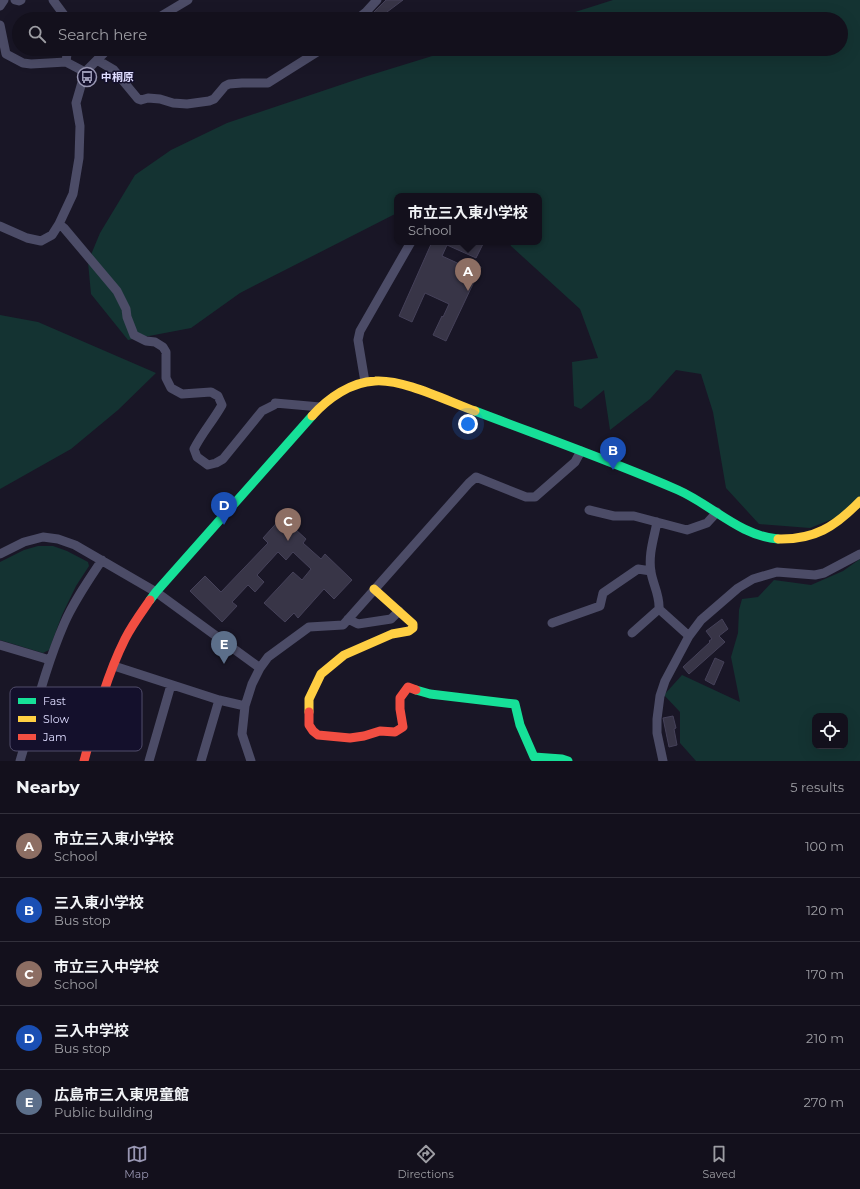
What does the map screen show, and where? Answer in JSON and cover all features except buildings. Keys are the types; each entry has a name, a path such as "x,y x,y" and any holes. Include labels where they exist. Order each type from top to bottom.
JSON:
{"street":[{"path":"0,6 4,0"},
{"path":"15,0 21,0"},
{"path":"53,0 62,12"},
{"path":"168,12 188,0"},
{"path":"366,12 376,0"},
{"path":"0,25 6,54 23,63 66,62 85,72"},
{"path":"66,62 67,56"},
{"path":"0,226 27,238 42,241 52,235 59,224 72,194 79,158 80,126 76,103 85,72 101,56"},
{"path":"97,60 114,70 138,99 160,99 173,103 187,104 210,101 229,84 242,82 268,83 311,56"},
{"path":"59,224 117,291 126,309 127,317 134,335 146,341 155,342 163,347 166,352 166,378 171,388 182,394 211,392 218,396 222,405 213,420 200,436 194,449 197,458 208,464 216,463 223,459 262,411 275,403 320,407"},
{"path":"365,382 358,340 360,331 409,245"},
{"path":"107,687 125,640 138,617 156,592 320,407 345,389 365,382 384,381 410,386 581,452 680,491 700,501 739,526 762,537 783,539 805,538 822,532 839,522 860,501"},
{"path":"251,761 242,734 245,706 252,684 260,668 268,657 309,627 343,625 469,483 476,478 526,497 535,497 575,462 581,452"},
{"path":"589,510 614,516 634,516 687,530 707,523 716,512"},
{"path":"657,522 650,553 651,571 659,600 659,609 689,636"},
{"path":"0,554 24,542 43,537 58,539 75,545 156,592 260,668"},
{"path":"663,761 657,733 660,696 665,681 689,636 701,620 738,588 753,579 777,572 815,575 824,573 860,554"},
{"path":"42,687 50,660 65,622 84,587 102,560"},
{"path":"552,623 600,606 604,593 638,570 651,571"},
{"path":"374,589 414,624 413,628 409,632 392,634 344,655 321,674 309,699 309,725 313,731 318,735 350,738 364,736 380,731 395,732 404,727 400,709 400,698 408,687 430,694 515,704 520,725 534,757 562,759 568,761"},
{"path":"632,633 659,609"},
{"path":"348,619 358,624 384,620 390,619 399,611"},
{"path":"1,648 50,660"},
{"path":"114,666 219,700 245,706"},
{"path":"149,761 171,685"},
{"path":"201,761 219,700"},
{"path":"20,761 23,751"},
{"path":"84,761 87,751"}],"green space":[{"path":"613,0 860,0 860,508 810,528 759,524 726,488 713,412 701,374 676,370 650,399 610,430 604,390 581,409 574,406 572,362 598,358 580,309 510,245 542,245 542,193 394,193 394,215 240,293 191,328 128,340 91,294 88,262 100,233 135,175 171,150 227,123 364,77 432,56 848,56 848,12 575,12"},
{"path":"0,315 38,322 156,373 118,410 71,449 0,489"},
{"path":"38,546 53,546 67,551 88,562 89,566 76,586 62,615 49,650 43,653 0,640 0,562 24,550"},
{"path":"860,559 860,761 696,761 680,743 680,712 664,695 682,675 740,702 731,657 738,633 739,610 742,599 758,597 774,580 811,585 843,571"}],"traffic: fast":[{"path":"475,411 653,479 690,496 726,519 751,532 764,537 778,539"},
{"path":"150,600 312,416"},
{"path":"416,690 430,694 515,704 520,725 534,757 562,759 568,761"}],"traffic: slow":[{"path":"312,416 318,409 340,392 357,384 375,381 399,383 475,411"},
{"path":"778,539 802,537 823,530 842,518 860,501"},
{"path":"309,712 309,699 321,674 344,655 392,634 409,631 413,628 413,624 374,589"}],"traffic: jam":[{"path":"106,687 118,653 137,619 150,600"},
{"path":"309,712 309,725 318,735 350,738 364,736 380,731 395,732 403,727 400,698 408,687 416,690"},
{"path":"84,761 87,751"}],"place":[{"name":"中桐原","path":"87,77"},
{"name":"市立三入東小学校","path":"468,291"},
{"name":"三入東小学校","path":"613,470"},
{"name":"三入中学校","path":"224,525"},
{"name":"市立三入中学校","path":"288,541"},
{"name":"広島市三入東児童館","path":"224,664"}]}
